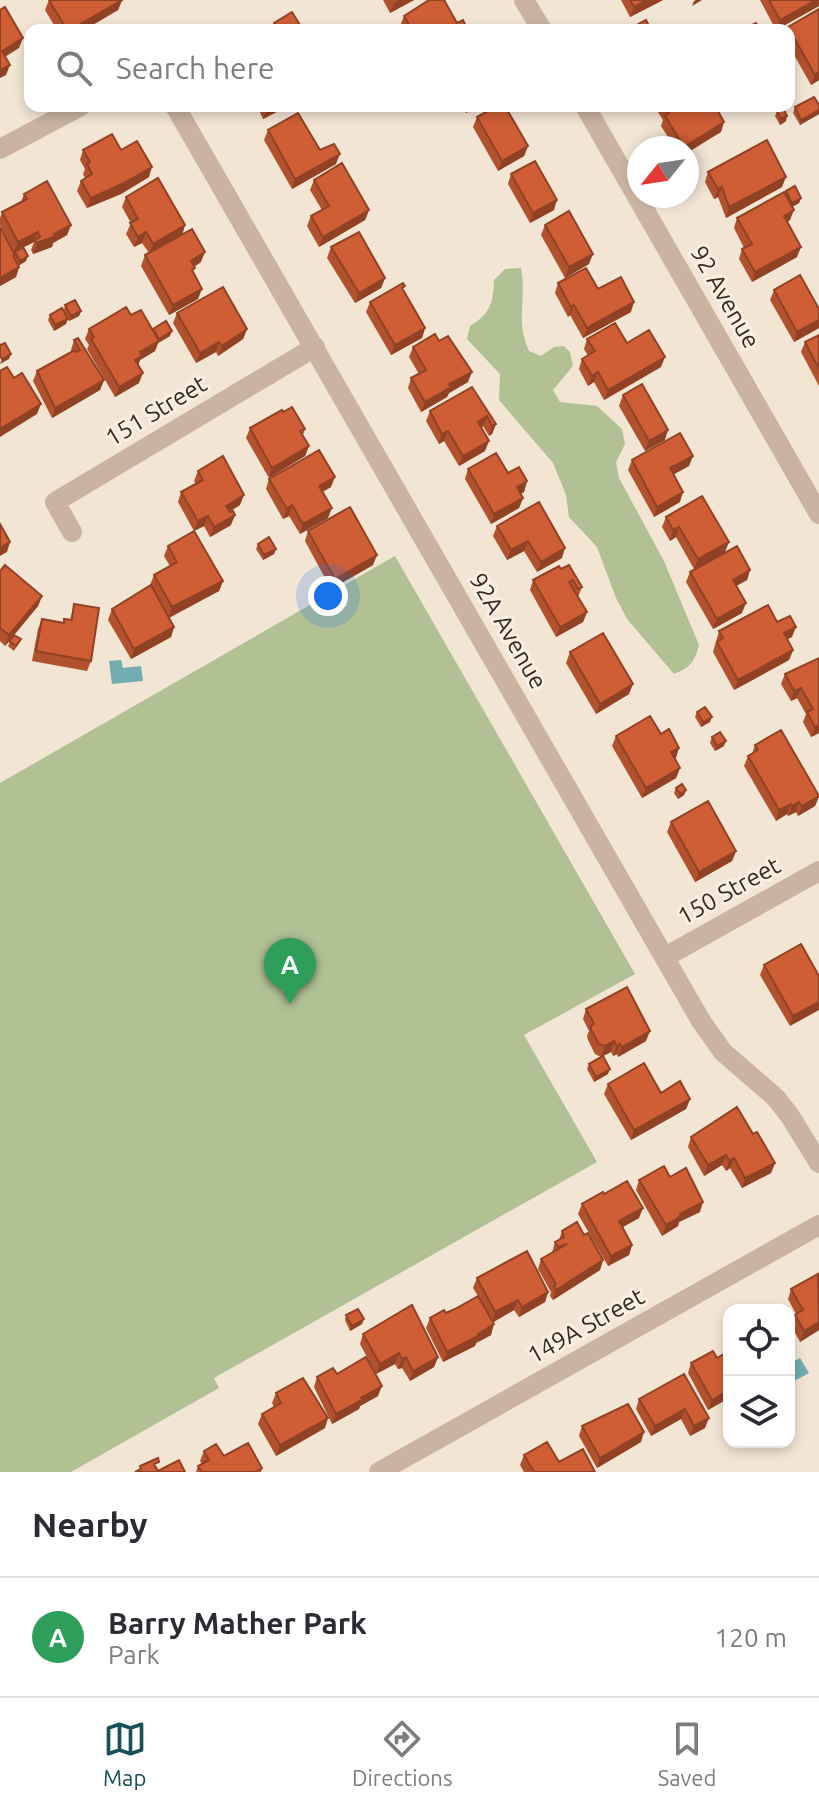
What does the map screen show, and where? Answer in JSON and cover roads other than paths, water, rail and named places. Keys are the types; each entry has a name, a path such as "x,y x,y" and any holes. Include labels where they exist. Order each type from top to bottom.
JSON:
{"street":[{"path":"524,0 538,24"},
{"path":"0,149 70,112"},
{"name":"92A Avenue","path":"178,112 712,1037 723,1052 776,1098 819,1163"},
{"name":"92 Avenue","path":"588,112 819,514"},
{"name":"151 Street","path":"72,532 55,502 315,347"},
{"name":"150 Street","path":"665,957 819,871"},
{"name":"149A Street","path":"379,1472 819,1225"}],"water":[{"path":"121,660 123,668 141,666 143,681 112,684 109,661"},
{"path":"800,1358 809,1373 795,1381 795,1376 795,1361"}],"place":[{"name":"Barry Mather Park","path":"290,1004"}]}
